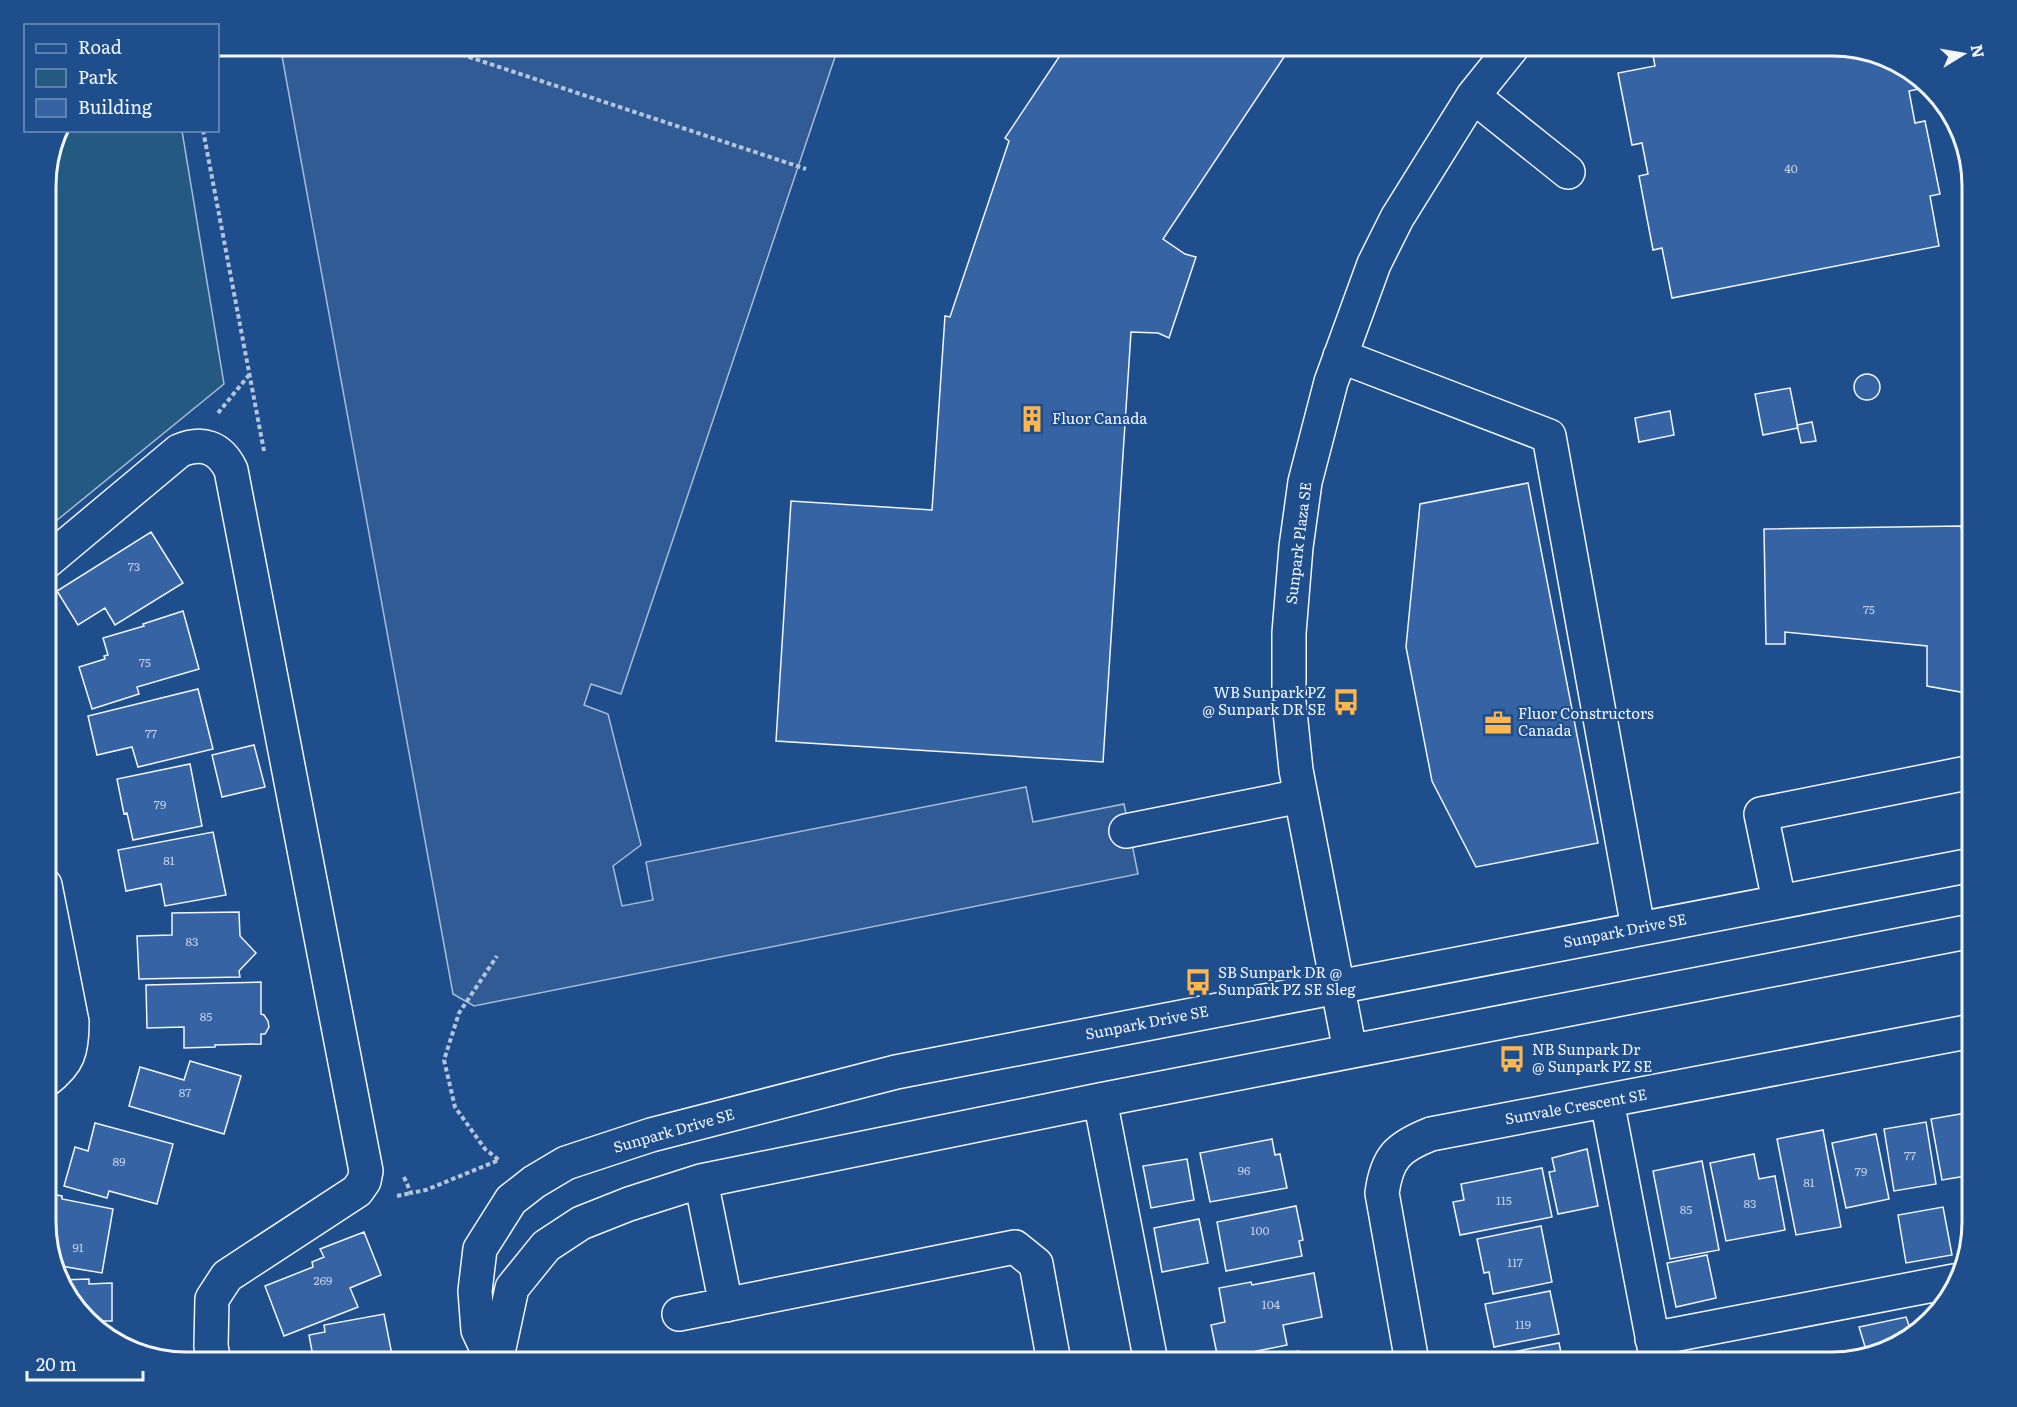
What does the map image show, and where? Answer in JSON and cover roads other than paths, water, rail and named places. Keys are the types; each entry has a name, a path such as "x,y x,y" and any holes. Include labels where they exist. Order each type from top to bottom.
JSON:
{"street":[{"name":"Sunpark Plaza SE","path":"1350,1052 1296,770 1289,702 1289,633 1296,547 1305,482 1331,382 1374,264 1397,218 1473,96 1505,56"},
{"path":"1473,96 1568,172"},
{"path":"1340,356 1549,436 1638,928"},
{"path":"56,554 179,451 191,446 211,448 221,456 231,470 366,1172 364,1181 352,1195 227,1276 212,1299 213,1352"},
{"path":"1779,901 1761,814 1962,774"},
{"path":"1126,831 1301,796"},
{"name":"Sunpark Drive SE","path":"490,1352 478,1330 475,1291 480,1249 511,1200 534,1182 566,1163 651,1135 896,1072 1962,867"},
{"name":"Sunpark Drive SE","path":"497,1352 512,1288 546,1246 581,1223 629,1204 701,1181 1100,1100 1962,933"},
{"path":"56,941 72,1022 72,1041 67,1059 56,1073"},
{"name":"Sunvale Crescent SE","path":"1410,1352 1382,1193 1385,1174 1396,1154 1409,1143 1431,1134 1962,1033"},
{"path":"1100,1100 1149,1352"},
{"path":"1607,1101 1655,1350 1946,1283"},
{"path":"701,1181 726,1305"},
{"path":"679,1314 1016,1247 1036,1264 1052,1352"}],"place":[{"name":"Fluor Canada","path":"1032,419"},
{"name":"WB Sunpark PZ @ Sunpark DR SE","path":"1346,702"},
{"name":"Fluor Constructors Canada","path":"1498,723"},
{"name":"SB Sunpark DR @ Sunpark PZ SE Sleg","path":"1198,982"},
{"name":"NB Sunpark Dr @ Sunpark PZ SE","path":"1512,1059"}]}
